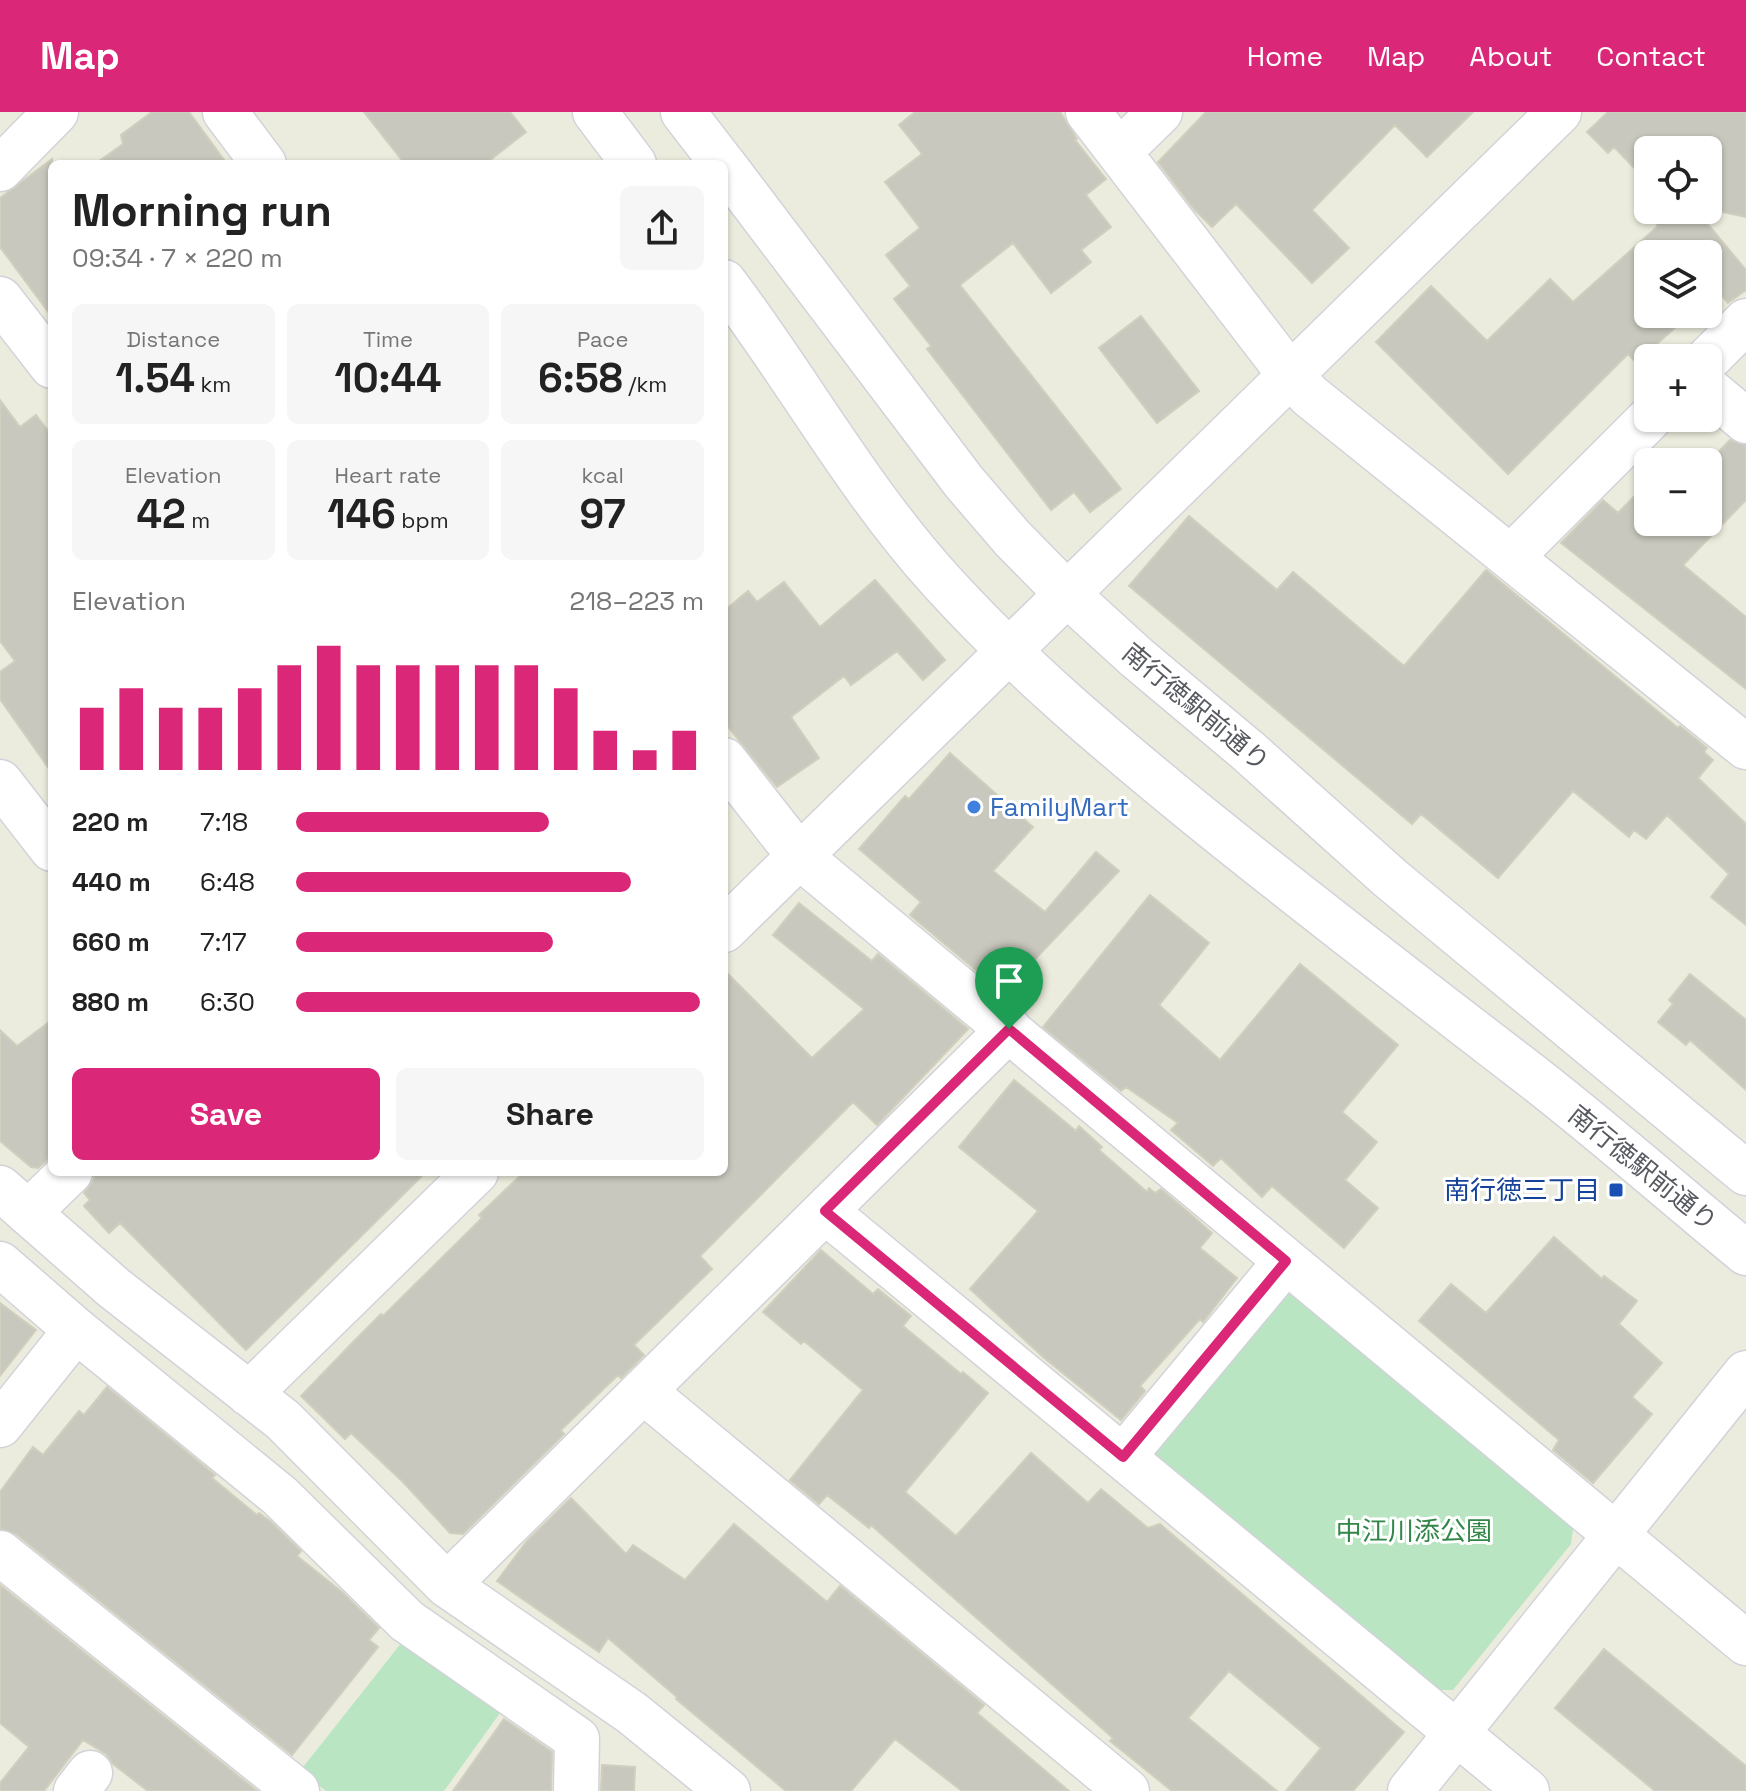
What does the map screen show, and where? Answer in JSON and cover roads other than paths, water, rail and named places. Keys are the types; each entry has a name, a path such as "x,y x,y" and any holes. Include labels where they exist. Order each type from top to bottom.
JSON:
{"street":[{"path":"0,169 56,112"},
{"path":"225,112 261,160"},
{"path":"595,112 631,160"},
{"name":"南行徳駅前通り","path":"683,112 720,160"},
{"path":"1088,112 1290,375 1310,396 1746,747"},
{"path":"1119,152 1160,112"},
{"path":"728,926 1559,112"},
{"name":"南行徳駅前通り","path":"728,170 964,482 1012,538 1067,594 1390,878 1746,1173"},
{"name":"南行徳駅前通り","path":"728,287 874,499 941,581 1008,651 1137,766 1331,923 1519,1066 1746,1253"},
{"path":"0,299 48,361"},
{"path":"1722,345 1746,321"},
{"path":"1722,401 1746,421"},
{"path":"1511,557 1636,432"},
{"path":"728,765 799,856 1746,1643"},
{"path":"0,782 48,844"},
{"path":"447,1585 1009,1029"},
{"path":"62,1176 14,1200 114,1288 283,1420 447,1585 632,1713 728,1791"},
{"path":"249,1394 472,1176"},
{"path":"825,1211 1527,1791"},
{"path":"1123,1457 1286,1261"},
{"path":"0,1264 280,1496 407,1621 577,1739 576,1791"},
{"path":"0,1425 76,1330"},
{"path":"1410,1791 1746,1373"},
{"path":"643,1391 1127,1791"},
{"path":"0,1553 297,1791"}],"place":[{"name":"FamilyMart","path":"974,807"},
{"name":"南行徳三丁目","path":"1616,1190"}],"park label":[{"name":"中江川添公園","path":"1414,1531"}]}
